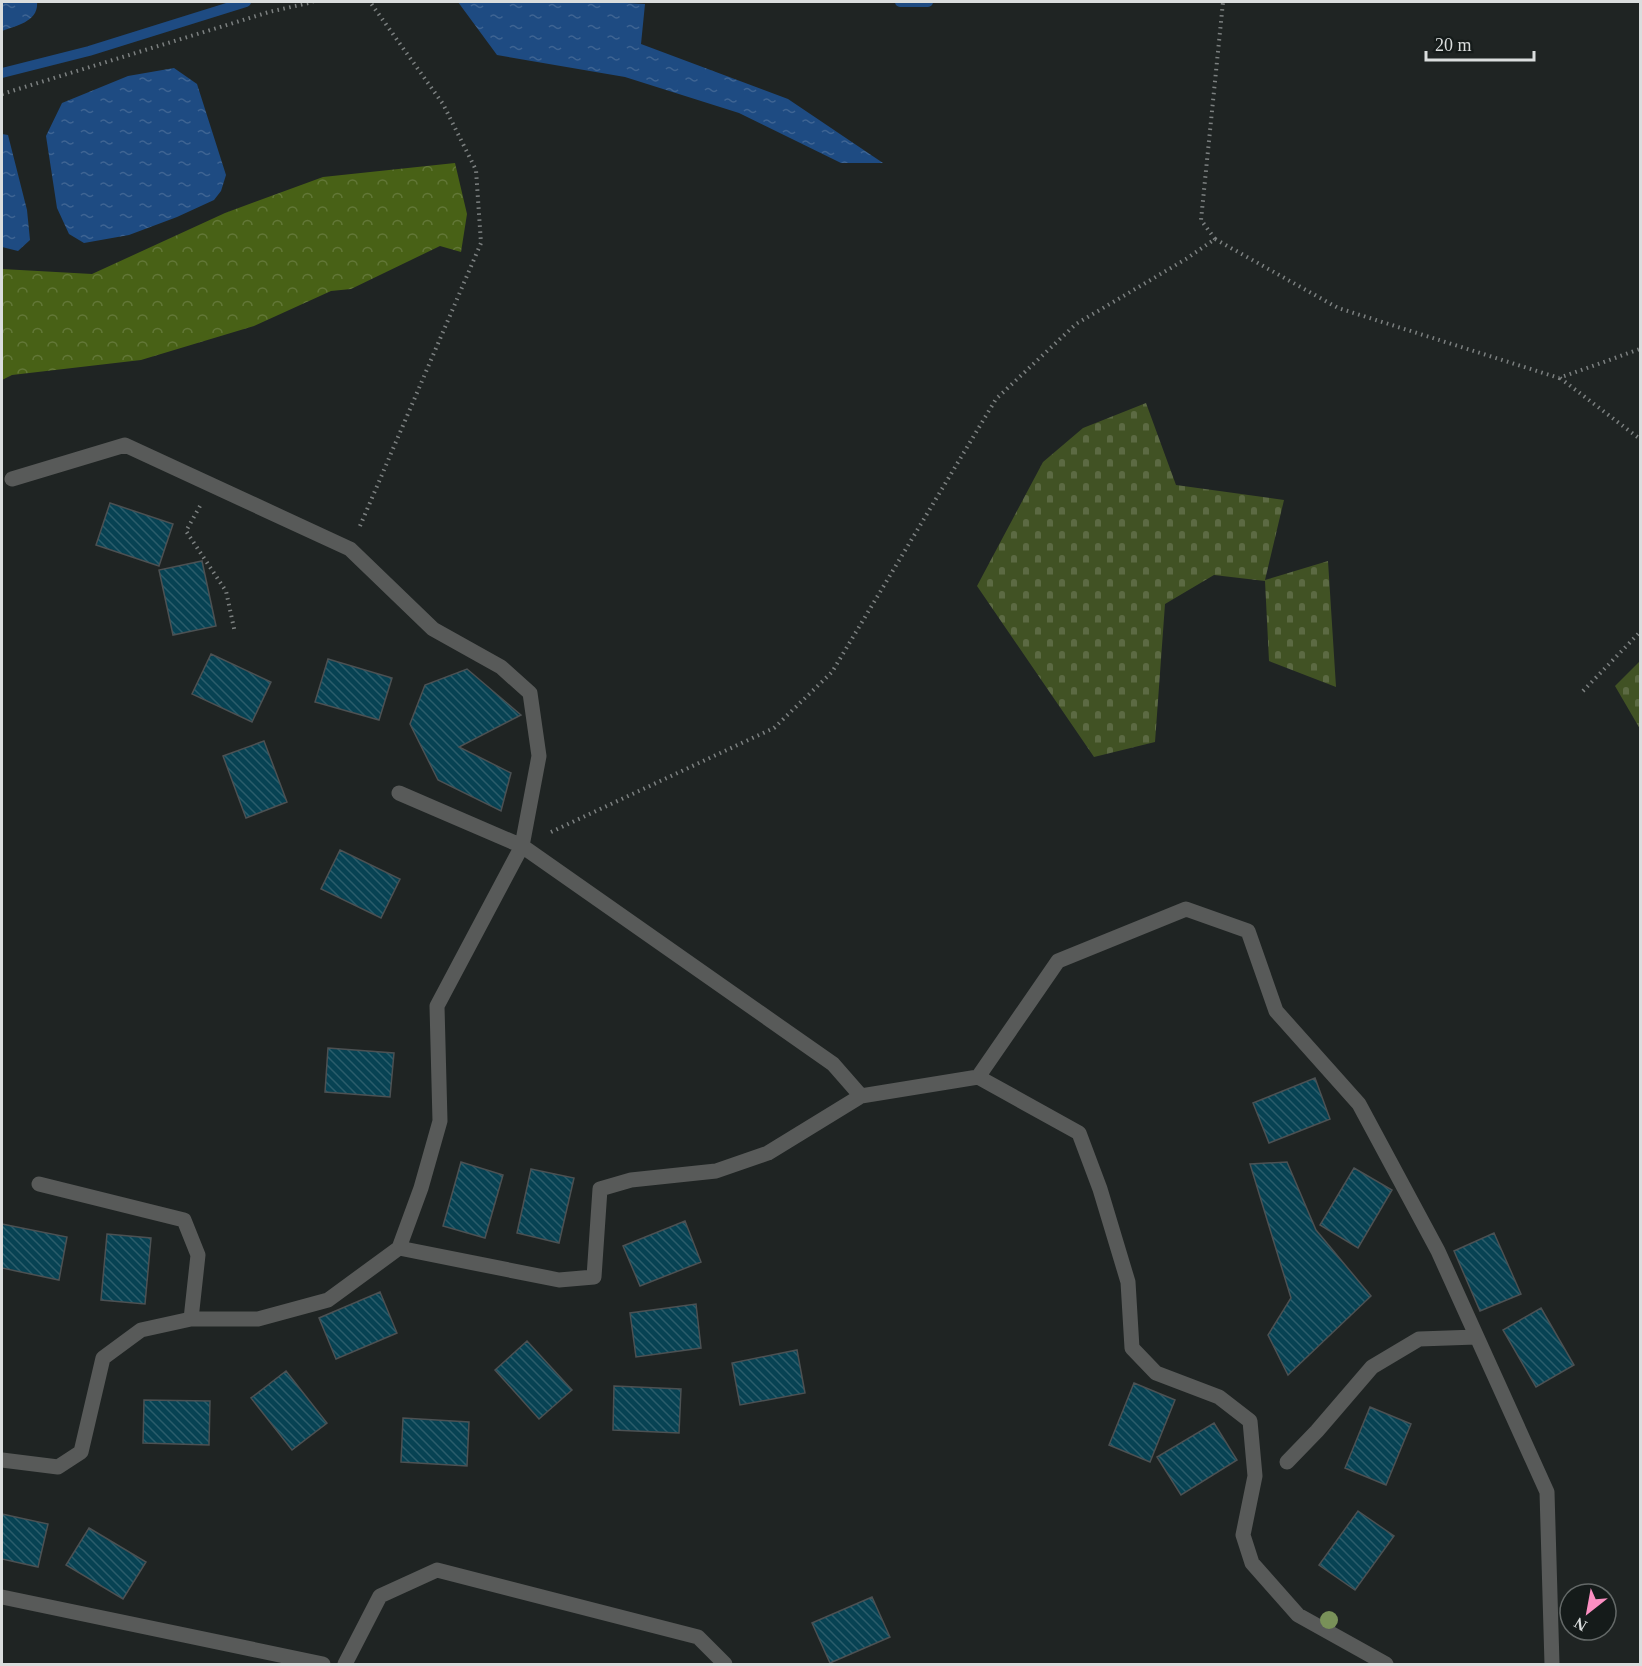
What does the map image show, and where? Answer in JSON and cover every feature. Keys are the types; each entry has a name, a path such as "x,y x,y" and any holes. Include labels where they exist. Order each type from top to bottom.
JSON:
{"street":[{"path":"2,1460 58,1467 81,1452 103,1358 141,1330 191,1319 258,1319 328,1300 399,1248 421,1188 440,1121 437,1006 522,846 539,756 530,693 501,667 433,629 350,549 125,445 12,479"},
{"path":"399,793 522,846 833,1064 861,1096"},
{"path":"978,1077 1058,961 1186,909 1248,931 1276,1011 1359,1104 1438,1251 1547,1492 1552,1665"},
{"path":"399,1248 559,1280 594,1277 600,1189 631,1180 716,1171 768,1153 861,1096 978,1077 1079,1133 1100,1189 1128,1282 1132,1348 1156,1373 1220,1397 1251,1421 1255,1476 1243,1534 1252,1563 1298,1616 1386,1665"},
{"path":"39,1184 184,1220 198,1255 191,1319"},
{"path":"1287,1461 1317,1431 1372,1367 1419,1339 1476,1337"},
{"path":"345,1665 380,1596 437,1570 698,1637 725,1665"},
{"path":"2,1597 323,1665"}],"path":[{"path":"2,94 268,12 313,2"},
{"path":"350,549 481,243 476,170 443,104 370,2"},
{"path":"1223,2 1201,220 1215,239 1338,308 1559,378 1641,439"},
{"path":"522,846 774,728 832,672 996,399 1076,324 1186,259 1215,239"},
{"path":"1559,378 1641,349"},
{"path":"212,485 186,531 226,591 235,633"},
{"path":"1583,691 1641,632"}],"green space":[{"path":"455,163 467,214 461,252 440,246 351,289 331,291 254,326 141,360 12,375 2,380 2,269 92,274 225,213 323,177"},
{"path":"1146,403 1176,485 1284,500 1265,580 1328,561 1336,687 1269,661 1265,581 1214,575 1165,604 1155,742 1094,757 977,586 1043,462 1083,428"},
{"path":"1640,661 1640,729 1615,686"}],"water":[{"path":"2,2 37,2 37,8 26,22 2,31"},
{"path":"458,2 645,4 641,44 788,99 883,163 841,163 739,113 625,77 497,55"},
{"path":"174,68 197,84 226,175 221,191 214,200 177,217 129,235 84,243 69,234 57,208 46,136 62,103 128,76"},
{"path":"2,134 8,135 27,210 30,240 18,251 2,247"}],"building":[{"path":"110,503 173,524 159,566 96,545"},
{"path":"202,561 216,626 173,635 159,570"},
{"path":"211,654 271,682 252,722 192,694"},
{"path":"328,659 392,678 379,720 315,702"},
{"path":"467,669 521,715 459,747 511,773 501,811 438,780 410,724 425,685"},
{"path":"264,741 287,802 246,818 223,756"},
{"path":"340,850 400,879 381,918 321,889"},
{"path":"328,1048 394,1053 390,1097 325,1092"},
{"path":"1315,1078 1330,1119 1269,1143 1253,1103"},
{"path":"461,1162 503,1175 485,1238 443,1226"},
{"path":"1287,1162 1316,1230 1371,1296 1288,1375 1268,1335 1291,1298 1250,1164"},
{"path":"1354,1168 1392,1190 1358,1248 1320,1225"},
{"path":"531,1169 574,1178 559,1243 517,1233"},
{"path":"685,1221 701,1262 640,1286 623,1246"},
{"path":"2,1224 67,1237 59,1280 2,1268"},
{"path":"1494,1233 1521,1294 1480,1311 1454,1251"},
{"path":"107,1234 151,1238 145,1304 101,1300"},
{"path":"380,1292 397,1333 336,1359 319,1318"},
{"path":"696,1304 701,1348 636,1357 630,1313"},
{"path":"1541,1308 1574,1365 1536,1387 1503,1330"},
{"path":"527,1341 572,1390 539,1419 495,1370"},
{"path":"797,1350 805,1393 740,1405 732,1363"},
{"path":"286,1371 327,1423 292,1450 251,1398"},
{"path":"1134,1383 1175,1400 1150,1462 1109,1445"},
{"path":"614,1386 681,1389 679,1433 613,1430"},
{"path":"144,1400 210,1401 209,1445 143,1443"},
{"path":"1370,1407 1411,1424 1386,1485 1345,1468"},
{"path":"403,1418 469,1422 467,1466 401,1462"},
{"path":"1214,1423 1237,1460 1181,1495 1157,1457"},
{"path":"1358,1511 1394,1536 1355,1590 1319,1565"},
{"path":"2,1514 48,1524 38,1567 2,1559"},
{"path":"89,1528 146,1562 123,1599 66,1565"},
{"path":"872,1597 890,1637 830,1663 812,1623"}],"waterway":[{"path":"2,73 89,51 246,2"},
{"path":"900,2 928,2"}]}
